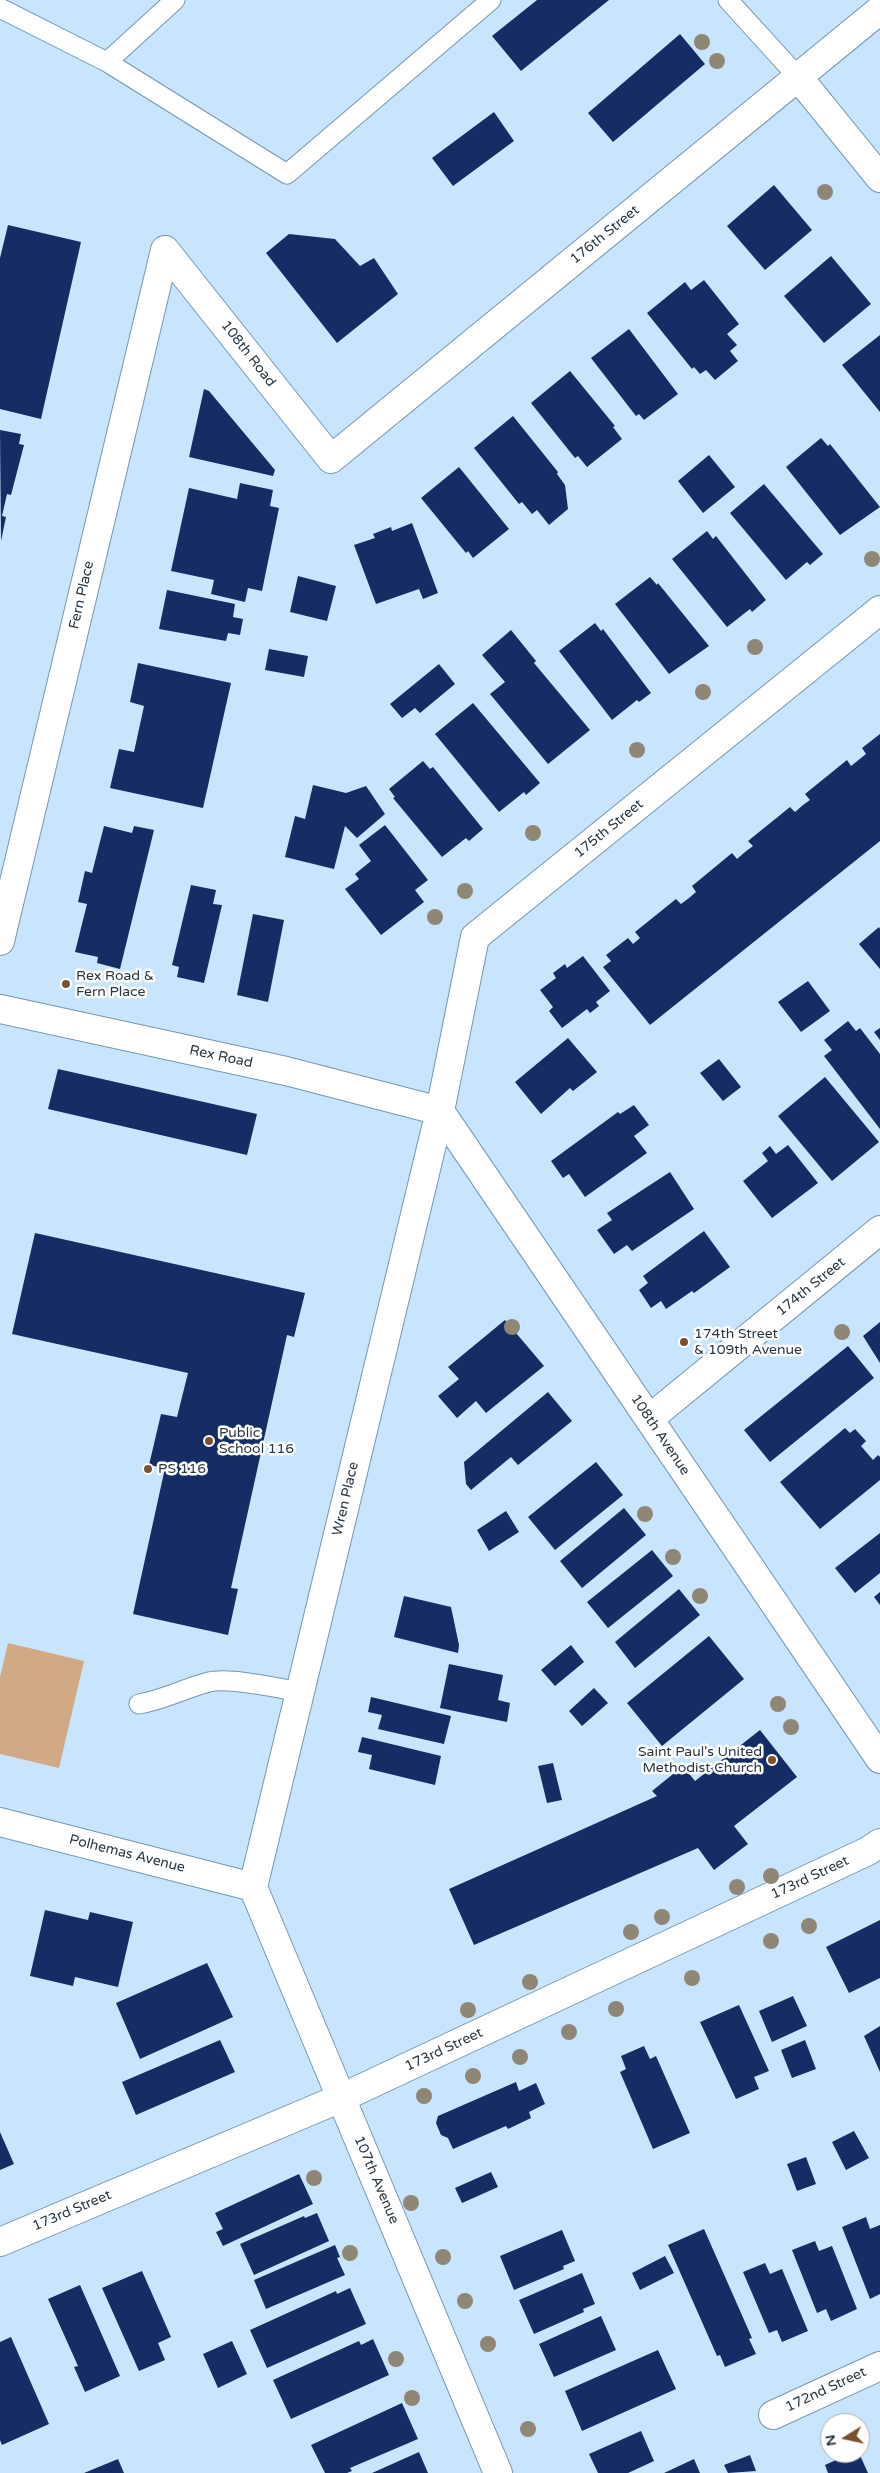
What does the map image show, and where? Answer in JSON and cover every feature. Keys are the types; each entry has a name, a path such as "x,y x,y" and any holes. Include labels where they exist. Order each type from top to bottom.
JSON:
{"street":[{"name":"176th Street","path":"331,458 880,10"},
{"path":"798,77 880,178"},
{"name":"108th Road","path":"165,250 331,458"},
{"name":"Fern Place","path":"0,941 165,250"},
{"name":"175th Street","path":"440,1111 475,937 880,610"},
{"name":"Rex Road","path":"0,1009 286,1071 440,1111"},
{"name":"108th Avenue","path":"440,1111 880,1759"},
{"name":"Wren Place","path":"254,1887 440,1111"},
{"name":"174th Street","path":"649,1419 880,1230"},
{"name":"Polhemas Avenue","path":"0,1822 254,1887"},
{"name":"173rd Street","path":"0,2242 341,2098 868,1851 880,1843"},
{"name":"107th Avenue","path":"254,1887 498,2473"},
{"name":"172nd Street","path":"772,2415 880,2366"}],"lane":[{"path":"108,62 175,0"},
{"path":"0,8 108,62 287,174 491,0"},
{"path":"728,0 798,77"},
{"path":"140,1704 157,1701 210,1681 244,1683 300,1692"}],"shaded area":[{"path":"8,1643 84,1661 59,1768 0,1754 0,1677"}],"building":[{"path":"537,0 609,0 521,71 492,36"},
{"path":"680,34 705,64 613,142 588,113"},
{"path":"494,112 514,141 453,186 432,158"},
{"path":"774,185 812,230 765,270 727,226"},
{"path":"8,225 81,242 41,419 0,409 0,258"},
{"path":"289,234 335,239 360,266 374,258 398,294 337,343 266,253"},
{"path":"831,256 871,304 824,343 784,296"},
{"path":"704,280 739,324 727,334 737,345 730,351 738,361 715,380 706,370 700,374 694,367 692,369 647,313 685,282 691,290"},
{"path":"629,329 678,394 644,420 639,414 636,416 591,358"},
{"path":"880,335 880,412 842,365"},
{"path":"570,371 615,426 613,427 622,439 587,467 578,456 575,458 531,403"},
{"path":"204,389 209,391 275,470 273,476 189,457"},
{"path":"513,416 558,472 557,474 565,485 568,509 549,525 537,510 532,514 522,502 519,504 474,448"},
{"path":"0,430 21,434 19,444 24,445 11,495 7,494 2,516 6,517 1,541"},
{"path":"821,438 828,446 830,444 880,507 840,535 786,467"},
{"path":"709,455 735,487 703,513 678,481"},
{"path":"459,467 509,529 473,558 468,551 466,553 421,498"},
{"path":"240,483 273,490 270,506 279,508 262,591 248,588 245,602 211,594 214,580 171,571 189,488 237,499"},
{"path":"764,484 823,554 810,565 807,562 786,580 730,513"},
{"path":"412,523 438,593 423,599 419,589 376,604 354,545 375,538 373,534 391,527 392,531"},
{"path":"707,531 713,539 716,536 766,600 752,612 750,609 727,627 672,559"},
{"path":"298,576 336,586 327,621 290,612"},
{"path":"650,577 657,585 658,583 709,646 669,674 615,604"},
{"path":"167,590 235,604 233,617 243,619 240,635 228,633 226,641 159,629"},
{"path":"595,623 601,631 603,629 651,693 639,702 637,700 612,720 559,651"},
{"path":"511,630 536,661 534,663 590,730 548,764 490,694 505,682 482,655"},
{"path":"269,649 308,656 304,677 265,670"},
{"path":"138,663 231,683 203,808 110,788 119,749 134,752 144,706 130,702"},
{"path":"439,664 455,684 420,713 415,708 402,718 390,704"},
{"path":"473,703 540,783 526,795 524,792 499,812 435,734"},
{"path":"880,734 880,841 650,1025 603,967 611,961 606,955 628,938 633,944 640,938 635,932 676,899 681,904 689,898 696,892 692,886 732,853 737,859 753,846 748,841 790,807 795,812 810,800 805,794 847,760 851,766 866,754 862,748"},
{"path":"423,761 430,769 433,767 483,829 469,841 466,838 442,857 393,798 395,797 389,789"},
{"path":"313,785 346,793 366,786 385,814 357,838 345,826 334,869 285,857 295,816 305,819"},
{"path":"385,825 428,880 415,890 424,902 381,935 345,889 359,879 355,874 371,861 359,845"},
{"path":"104,826 132,833 134,826 154,830 120,969 97,963 98,957 75,952 87,904 78,902 85,871 92,873"},
{"path":"191,885 216,890 213,904 222,905 204,983 177,977 179,967 172,965"},
{"path":"253,914 284,920 268,1002 237,995"},
{"path":"879,927 880,929 880,969 859,944"},
{"path":"583,956 610,991 596,1002 599,1006 590,1013 587,1009 562,1028 549,1011 553,1007 540,990 556,978 553,973 565,964 567,968"},
{"path":"808,981 830,1011 801,1032 778,1002"},
{"path":"848,1021 856,1031 860,1028 880,1054 880,1129 824,1056 832,1050 824,1040"},
{"path":"880,1028 880,1040 874,1032"},
{"path":"568,1038 597,1072 573,1091 570,1088 541,1114 515,1082"},
{"path":"719,1059 741,1087 723,1101 700,1073"},
{"path":"58,1069 257,1114 247,1155 48,1109"},
{"path":"825,1077 879,1142 832,1181 778,1116"},
{"path":"634,1105 649,1125 634,1136 647,1153 585,1197 569,1174 563,1178 551,1161 618,1112 620,1114"},
{"path":"788,1145 818,1183 772,1218 743,1181 768,1161 762,1153 770,1146 776,1154"},
{"path":"670,1172 694,1209 632,1251 627,1245 614,1254 597,1230 612,1220 607,1213"},
{"path":"704,1231 730,1267 694,1293 692,1291 666,1309 661,1301 651,1308 639,1290 648,1283 643,1276"},
{"name":"Public School 116","path":"35,1233 305,1293 294,1337 287,1335 231,1588 238,1589 228,1635 133,1614 165,1468 149,1465 161,1414 177,1417 188,1373 12,1334"},
{"path":"505,1320 544,1366 486,1413 476,1401 457,1418 438,1396 459,1379 448,1367"},
{"path":"880,1322 880,1363 863,1336"},
{"path":"848,1346 874,1378 770,1462 744,1430"},
{"path":"548,1392 572,1421 518,1465 511,1457 471,1490 466,1484 464,1462"},
{"path":"845,1428 850,1433 855,1429 866,1441 861,1446 873,1460 878,1455 880,1457 880,1480 820,1529 780,1482"},
{"path":"596,1462 623,1495 555,1550 528,1517"},
{"path":"624,1508 646,1535 582,1588 560,1561"},
{"path":"506,1511 519,1532 489,1551 477,1530"},
{"path":"880,1533 880,1573 855,1593 835,1568"},
{"path":"652,1550 673,1576 608,1628 587,1602"},
{"path":"679,1589 700,1615 635,1668 615,1642"},
{"path":"880,1592 880,1605 874,1597"},
{"path":"404,1596 451,1607 459,1645 458,1653 394,1637"},
{"path":"709,1636 744,1679 662,1746 627,1703"},
{"path":"571,1645 584,1662 555,1686 541,1670"},
{"path":"449,1664 503,1675 498,1700 510,1703 507,1722 440,1708"},
{"path":"594,1688 608,1703 582,1726 569,1711"},
{"path":"371,1697 451,1716 444,1744 378,1729 382,1715 368,1712"},
{"path":"760,1730 797,1777 734,1826 748,1844 714,1870 698,1848 474,1945 449,1889 657,1796 652,1791 683,1766 695,1781"},
{"path":"362,1737 441,1756 435,1785 369,1769 372,1755 358,1752"},
{"path":"553,1763 562,1800 547,1803 538,1766"},
{"path":"45,1910 88,1920 90,1912 133,1922 118,1987 75,1977 73,1986 30,1976"},
{"path":"880,1920 880,1978 849,1993 826,1947"},
{"path":"207,1963 233,2017 140,2059 116,2003"},
{"path":"793,1996 807,2026 772,2042 759,2011"},
{"path":"739,2005 769,2071 754,2077 759,2089 736,2099 700,2022"},
{"path":"880,2026 880,2072 864,2036"},
{"path":"220,2040 235,2072 136,2115 122,2082"},
{"path":"805,2040 816,2069 792,2078 781,2050"},
{"path":"644,2046 650,2059 656,2056 690,2133 653,2149 620,2072 626,2069 621,2056"},
{"path":"516,2082 519,2091 536,2083 545,2104 529,2112 531,2118 508,2129 506,2126 453,2149 448,2138 441,2135 436,2123 438,2116"},
{"path":"854,2131 869,2158 846,2170 832,2142"},
{"path":"0,2132 14,2164 0,2170"},
{"path":"806,2157 816,2184 797,2191 787,2164"},
{"path":"491,2172 498,2187 462,2203 455,2188"},
{"path":"299,2174 313,2204 223,2246 216,2232 223,2229 215,2213"},
{"path":"317,2213 329,2241 254,2275 240,2244 304,2216 305,2218"},
{"path":"866,2217 870,2229 880,2225 880,2294 870,2299 842,2227"},
{"path":"704,2229 752,2338 749,2339 756,2354 725,2367 720,2355 717,2356 668,2245"},
{"path":"562,2230 575,2261 563,2266 564,2269 514,2290 500,2256"},
{"path":"815,2241 819,2251 832,2246 857,2309 831,2321 826,2309 817,2313 792,2250"},
{"path":"335,2245 340,2257 337,2258 345,2275 266,2309 254,2280"},
{"path":"665,2256 674,2273 640,2290 632,2273"},
{"path":"765,2263 770,2274 782,2269 808,2331 782,2342 777,2330 769,2333 743,2272"},
{"path":"142,2271 171,2337 158,2343 165,2360 139,2371 102,2288"},
{"path":"582,2273 595,2304 583,2309 584,2312 534,2334 519,2300"},
{"path":"80,2285 120,2376 85,2392 74,2367 78,2366 48,2299"},
{"path":"350,2288 366,2324 267,2368 250,2330 336,2291 337,2294"},
{"path":"601,2316 616,2350 554,2377 539,2344"},
{"path":"11,2337 49,2424 2,2445 0,2440 0,2342"},
{"path":"373,2339 389,2375 291,2419 273,2380 359,2341 361,2345"},
{"path":"232,2341 247,2374 218,2388 203,2354"},
{"path":"658,2350 676,2389 582,2431 565,2391"},
{"path":"402,2403 418,2439 350,2468 352,2471 347,2473 325,2473 311,2445"},
{"path":"641,2431 654,2461 628,2473 598,2473 589,2454"},
{"path":"419,2452 428,2473 372,2473"},
{"path":"750,2455 756,2471 728,2473 724,2465"},
{"path":"118,2459 124,2473 84,2473"},
{"path":"694,2459 700,2473 664,2473"},
{"path":"829,2463 864,2463 868,2473 828,2473 825,2465"}],"place":[{"name":"Rex Road & Fern Place","path":"66,984"},
{"name":"174th Street & 109th Avenue","path":"684,1342"},
{"name":"Public School 116","path":"209,1441"},
{"name":"PS 116","path":"148,1469"},
{"name":"Saint Paul's United Methodist Church","path":"772,1760"}]}
